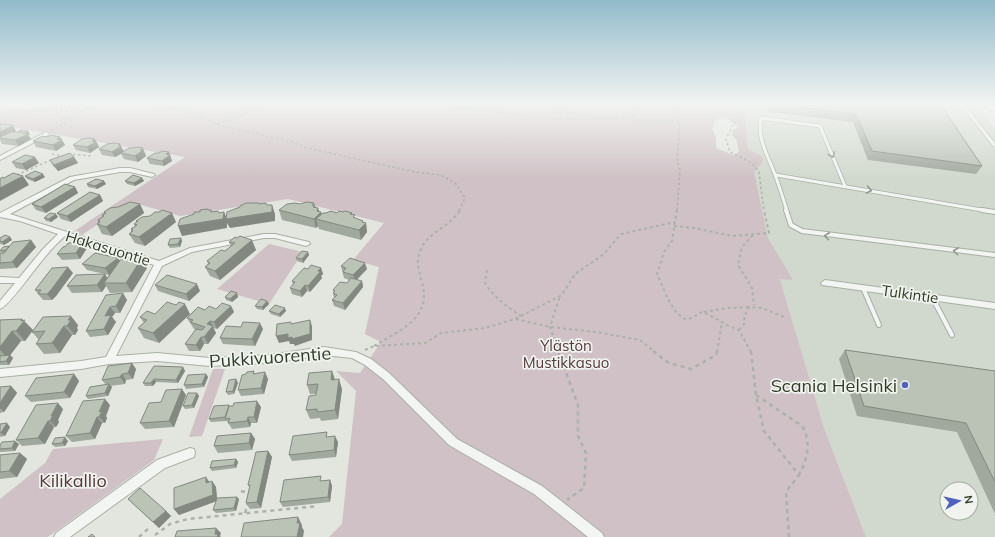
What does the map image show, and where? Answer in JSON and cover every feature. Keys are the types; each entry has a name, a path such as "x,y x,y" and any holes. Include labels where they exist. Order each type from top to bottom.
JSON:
{"street":[{"path":"0,158 46,134"},
{"path":"110,171 114,162"},
{"path":"2,215 66,180 110,171 130,170 152,175"},
{"name":"Hakasuontie","path":"2,215 127,252 159,264 109,360"},
{"path":"0,306 52,244 63,234"},
{"path":"159,264 190,250 264,236 275,236 306,244"},
{"path":"0,280 22,281"},
{"name":"Tulkintie","path":"825,283 995,306"},
{"name":"Pukkivuorentie","path":"0,373 82,365 109,360 157,357 210,362 268,359 324,351 353,356 368,362 386,376 453,442 525,482 559,505 598,537"},
{"path":"60,537 161,464 190,453"}],"lane":[{"path":"760,129 761,141 776,175 791,226 802,231 818,234 995,255"},
{"path":"821,129 845,186"},
{"path":"982,129 995,146"},
{"path":"776,175 995,212"},
{"path":"863,288 879,325"},
{"path":"932,297 952,335"}],"path":[{"path":"46,134 54,129"},
{"path":"233,129 293,142 307,148 368,160 415,172 441,175 456,184 465,198 461,208 451,222 431,235 420,248 416,267 425,288 426,303 416,317 374,346 353,356"},
{"path":"679,129 677,161 680,170 680,182 675,222 672,241 664,252 657,274 677,312 686,320 694,318 702,312 754,305 784,317"},
{"path":"674,226 694,228 732,236 769,233 765,219 759,172 752,163 730,152 726,139 731,129"},
{"path":"52,154 63,156"},
{"path":"15,176 63,156 76,154 92,156"},
{"path":"374,346 425,343 441,333 485,328 515,319 562,295 575,274 604,254 621,234 675,222"},
{"path":"753,235 742,248 738,265 752,288 754,305"},
{"path":"487,270 485,283 489,290 508,309 521,316"},
{"path":"559,505 584,488 586,453 578,436 578,405 550,326 560,296"},
{"path":"739,330 745,323 744,317 749,306"},
{"path":"702,312 739,330 751,350 756,395 764,431 800,475"},
{"path":"515,319 640,340 669,363 691,369 716,355 722,323"},
{"path":"756,395 802,426 806,431 808,458 800,475 786,492 789,537"},
{"path":"241,491 250,494 245,513"},
{"path":"155,534 170,524 188,519 318,506"},
{"path":"139,537 148,528"}],"shaded area":[{"path":"746,129 995,129 995,537 866,537 824,428 780,278 792,279 768,238 754,172 762,163 761,156 748,149"}],"green space":[{"name":"Ylästön Mustikkasuo","path":"23,129 712,129 716,137 716,148 733,155 739,152 737,141 732,135 733,130 746,129 748,149 761,156 763,159 762,163 754,172 768,238 793,280 780,279 824,428 866,537 329,537 342,524 356,391 336,371 360,373 381,342 365,334 379,267 353,260 384,223 288,199 180,216 131,202 82,235 73,232 185,157"},
{"path":"269,244 303,252 269,304 217,289"},
{"path":"213,369 225,369 202,436 189,437"},
{"name":"Kilikallio","path":"163,439 154,460 52,534 47,537 0,537 0,499 45,463 53,449"}],"building":[{"path":"863,129 957,129 982,166 872,151"},
{"path":"21,130 28,131 25,133 18,132"},
{"path":"11,132 28,134 15,140 0,138"},
{"path":"51,135 60,137 57,139 62,140 53,145 33,141 42,136 48,137"},
{"path":"82,139 95,139 92,141 96,142 87,147 73,145"},
{"path":"107,144 120,144 118,145 121,146 112,152 99,149"},
{"path":"129,148 143,148 140,150 143,150 135,156 121,153"},
{"path":"162,151 169,152 166,154 170,155 162,161 147,158 155,153"},
{"path":"70,153 74,157 54,165 50,160"},
{"path":"25,155 35,157 22,164 12,162"},
{"path":"35,171 43,174 33,179 25,176"},
{"path":"13,173 23,176 0,188 0,179"},
{"path":"133,175 142,178 134,183 125,181"},
{"path":"96,179 104,181 95,186 87,184"},
{"path":"65,184 75,187 41,207 32,204"},
{"path":"90,192 100,195 67,216 57,213"},
{"path":"130,202 140,204 106,227 97,224 100,222 98,222 100,220 98,220 104,216 102,215 106,213 104,212 110,208 118,207"},
{"path":"307,202 314,203 312,205 315,205 313,207 318,208 317,211 321,212 314,219 279,210 287,204 300,204"},
{"path":"246,203 266,203 267,205 272,205 272,212 226,219 227,212"},
{"path":"162,210 172,213 139,237 129,234 133,231 131,231 133,229 131,229 137,225 134,224 138,221 136,221 142,217 150,216 155,212"},
{"path":"200,210 211,210 211,212 224,212 223,219 178,226 180,219 194,214 194,212 200,212"},
{"path":"331,211 337,213 339,211 345,211 352,213 350,214 355,215 353,217 366,223 359,230 316,219 323,213"},
{"path":"50,213 56,214 49,219 44,218"},
{"path":"5,235 10,237 2,242 0,241 0,238"},
{"path":"240,236 252,240 215,271 205,267 210,263 207,261 221,250 225,251 235,243 229,242 235,237 237,238"},
{"path":"181,238 178,244 168,245 170,239"},
{"path":"31,240 12,262 0,263 0,253 4,253 13,242"},
{"path":"83,242 76,253 57,254 68,243"},
{"path":"9,246 6,250 0,251 3,247"},
{"path":"302,251 308,252 302,259 296,258"},
{"path":"95,253 118,258 105,268 82,264"},
{"path":"142,258 126,283 104,283 121,259"},
{"path":"350,258 365,263 353,275 343,272 346,268 341,266"},
{"path":"311,265 321,268 318,271 320,272 308,286 305,285 300,291 290,288 295,282 292,281 304,268 308,269"},
{"path":"68,267 47,294 38,294 41,290 35,290 52,268"},
{"path":"105,274 97,285 67,286 76,275"},
{"path":"167,275 197,284 186,294 155,285"},
{"path":"351,278 362,281 343,303 332,300 337,295 333,293 335,291 333,290 340,282 347,283"},
{"path":"231,291 237,293 230,299 225,297"},
{"path":"123,293 116,306 110,307 105,316 111,315 104,329 86,331 106,295"},
{"path":"261,299 267,301 262,307 255,306"},
{"path":"167,302 176,305 179,302 185,304 153,333 138,328 147,320 140,317 147,311 155,314"},
{"path":"222,303 231,306 214,322 210,321 207,324 213,326 204,337 201,337 196,345 185,344 196,329 202,330 205,327 190,322 193,320 187,318 198,307 205,310 209,306 216,309"},
{"path":"275,305 285,308 279,314 269,311"},
{"path":"71,316 68,320 71,320 67,326 64,326 52,343 36,344 45,331 32,332 43,317"},
{"path":"22,319 21,321 25,320 16,331 12,331 0,347 0,320"},
{"path":"310,320 310,334 292,339 292,337 288,338 288,334 276,336 277,324 291,322 291,324"},
{"path":"243,322 260,323 252,339 220,338 226,326 241,327"},
{"path":"845,350 995,371 995,482 966,423 864,406"},
{"path":"10,355 6,361 0,362 0,356"},
{"path":"132,363 128,373 122,374 120,377 102,380 108,366"},
{"path":"154,366 183,367 176,380 154,379 151,383 143,383"},
{"path":"254,371 253,374 265,372 261,388 238,390 242,375 246,374 247,372"},
{"path":"332,371 331,380 339,379 335,410 317,412 317,409 306,410 309,396 316,395 318,384 307,385 309,373"},
{"path":"74,374 64,392 25,396 36,378"},
{"path":"206,374 202,384 184,385 188,375"},
{"path":"236,379 233,391 226,392 229,380"},
{"path":"109,384 105,393 86,396 90,387"},
{"path":"11,386 0,403 0,387"},
{"path":"182,389 169,421 140,423 149,403 161,402 166,390"},
{"path":"188,393 197,393 192,405 183,406"},
{"path":"105,399 99,412 102,411 99,417 97,417 90,433 66,436 83,401"},
{"path":"257,401 254,417 248,417 247,421 228,423 230,418 225,419 229,406 233,406 234,403"},
{"path":"58,403 50,421 48,421 38,438 16,440 36,405"},
{"path":"229,405 225,417 209,419 214,406"},
{"path":"7,423 1,433 0,433 0,424"},
{"path":"327,432 326,437 335,436 334,450 289,455 293,436"},
{"path":"251,433 249,443 214,446 217,436"},
{"path":"65,437 62,443 52,444 55,438"},
{"path":"15,441 12,448 0,449 2,442"},
{"path":"268,451 257,502 246,503 250,485 248,485 256,452"},
{"path":"20,453 9,471 0,472 0,455"},
{"path":"236,459 234,465 210,468 212,461"},
{"path":"321,476 320,481 330,480 328,497 280,502 284,480"},
{"path":"206,477 206,483 212,481 213,495 174,509 174,488"},
{"path":"140,488 166,511 153,522 128,499"},
{"path":"237,497 234,508 213,510 217,498"},
{"path":"298,517 297,523 300,523 297,537 241,537 244,523"},
{"path":"216,528 215,534 218,534 217,537 175,537 177,531"},
{"path":"92,534 95,537 88,537"}],"place":[{"name":"Scania Helsinki","path":"905,385"}]}
